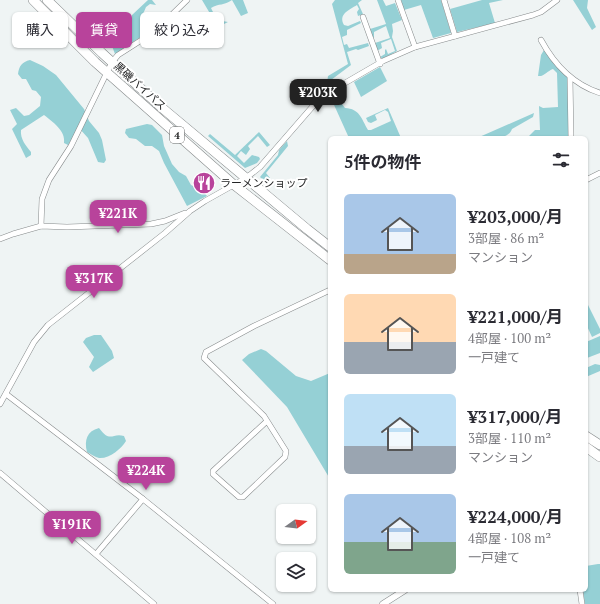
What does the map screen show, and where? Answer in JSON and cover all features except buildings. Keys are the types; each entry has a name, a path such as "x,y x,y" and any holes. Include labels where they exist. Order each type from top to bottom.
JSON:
{"highway":[{"name":"黒磯バイパス","path":"33,0 107,73 233,184 328,258"},
{"name":"黒磯バイパス","path":"47,0 161,107 328,245"},
{"path":"588,437 600,445"},
{"path":"588,448 600,457"}],"street":[{"path":"41,226 42,199 49,180 71,146 112,62 118,55 154,32 187,0"},
{"path":"398,0 414,47"},
{"path":"444,0 455,36"},
{"path":"0,404 34,342 48,325 190,212 233,184 246,178 260,167 313,106 325,95 414,47 533,15 541,12 557,0"},
{"path":"362,17 380,64"},
{"path":"541,40 559,66 570,78 600,93"},
{"path":"570,78 572,136"},
{"path":"588,179 600,173"},
{"path":"0,239 41,226 152,224 190,212"},
{"path":"268,421 213,471 213,474 239,497 243,497 285,457 286,451 268,421 264,416 204,358 206,352 254,326 328,291"},
{"path":"6,394 143,500 273,604"},
{"path":"0,473 154,604"},
{"path":"96,554 143,500"},
{"path":"383,604 402,592"},
{"path":"580,592 582,604"}],"shaded area":[{"path":"148,0 152,0 156,5 150,4 146,7 144,12 140,12 140,37 132,43 132,19 132,15"},
{"path":"202,0 232,0 211,8 213,12 209,12"},
{"path":"232,0 243,0 248,13 241,16"},
{"path":"335,0 362,0 358,3 363,14 358,16 357,12 359,9 357,5 345,13 342,18 344,25 348,26 360,21 361,23 347,30 347,35 342,37 344,45 347,44 349,48 368,43 369,46 347,52 351,65 327,83 328,76 348,64 332,4"},
{"path":"377,0 383,0 386,6 395,3 402,20 392,24 392,37 397,51 383,59 380,57 385,54 386,49 388,54 395,51 391,39 381,43 382,48 377,51 375,43 390,38 386,26 374,32 373,38 370,29 386,24"},
{"path":"401,0 441,0 451,33 433,38 421,5 404,10"},
{"path":"482,0 503,0 489,3 495,23 457,32 450,9"},
{"path":"573,0 588,0 587,8 596,27 592,30"},
{"path":"113,48 124,48 115,54"},
{"path":"544,50 546,50 568,77 569,136 529,136 535,130 540,130 539,106 543,108 558,107 557,73 553,69 542,76 538,76 541,55"},
{"path":"30,60 43,66 56,75 84,109 89,121 99,133 102,140 106,160 104,163 98,162 88,138 79,128 68,145 64,143 63,135 58,127 44,115 21,130 22,139 31,152 31,155 26,158 12,129 17,124 10,110 16,108 24,116 29,115 40,106 41,97 36,91 32,90 26,79 22,79 18,74 21,65"},
{"path":"380,67 387,81 361,97 354,82"},
{"path":"333,94 345,108 357,112 368,130 391,121 388,112 385,110 375,115 377,120 371,123 368,122 366,118 388,108 400,136 348,136 330,96"},
{"path":"534,113 533,117 512,129 509,134 504,136 482,136"},
{"path":"147,124 152,125 162,135 164,146 172,164 179,172 186,176 191,185 202,190 207,196 187,206 159,151 152,146 145,146 136,139 129,138 125,133 126,129"},
{"path":"259,132 270,145 267,147 258,136 248,146 250,149 246,155 241,151 237,156 244,163 252,155 259,157 260,159 257,163 245,168 208,136 210,134 235,155"},
{"path":"287,141 288,146 266,173 270,178 265,182 260,177 278,155 279,150"},
{"path":"588,305 600,329 600,333 592,337 588,328"},
{"path":"94,335 101,335 112,351 114,358 93,372 89,367 94,357 83,342 86,338"},
{"path":"600,336 600,353 588,358 588,341"},
{"path":"261,349 266,351 296,376 311,381 328,374 328,476 287,407 242,360 249,354"},
{"path":"595,364 600,365 600,371 588,376 588,367"},
{"path":"99,428 109,437 120,435 124,436 126,441 114,453 103,458 98,458 87,452 86,448 87,437 92,431"},
{"path":"600,564 600,604 585,604 583,592 588,592 588,566"}],"place":[{"name":"ラーメンショップ","path":"204,183"}]}
